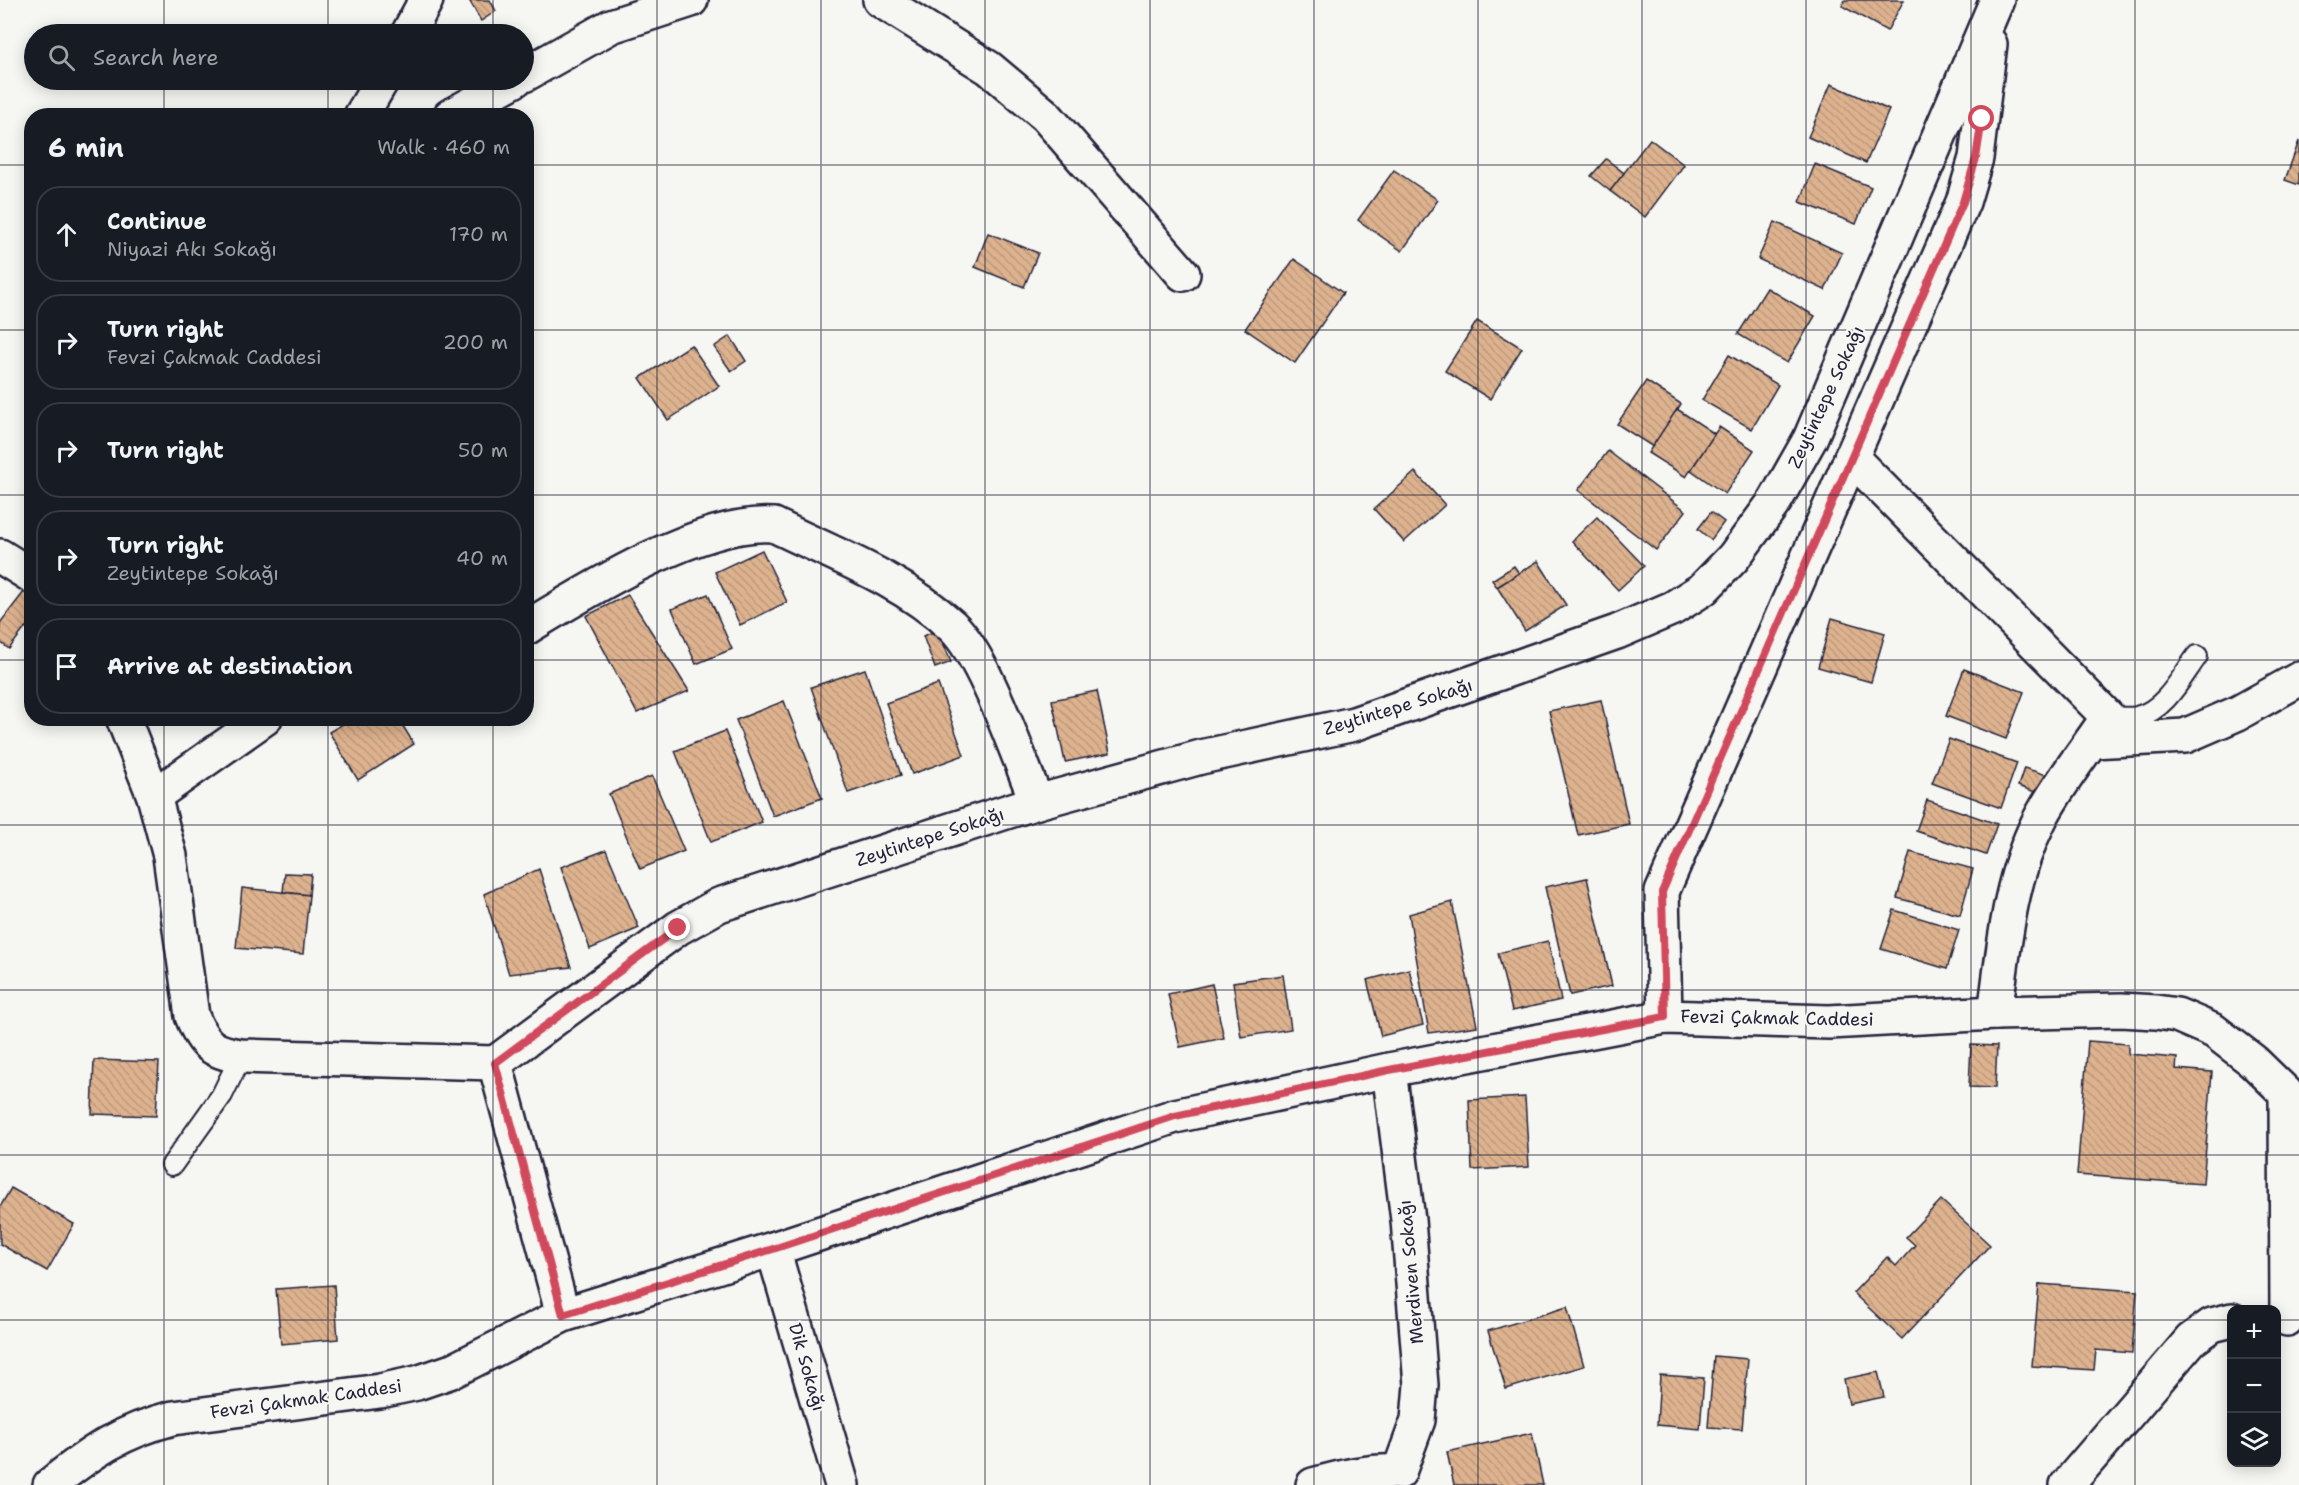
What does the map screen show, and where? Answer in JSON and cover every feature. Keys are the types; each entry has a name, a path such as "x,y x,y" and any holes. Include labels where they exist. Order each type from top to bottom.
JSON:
{"street":[{"path":"413,24 426,0"},
{"path":"534,69 611,26 691,0"},
{"path":"880,0 989,68 1046,116 1183,274"},
{"path":"1665,1017 1662,892 1963,202 1976,158 1981,129 1995,3"},
{"name":"Zeytintepe Sokağı","path":"495,1063 678,928 719,905 1036,802 1201,757 1354,724 1617,632 1673,608 1703,589 1733,558 1775,501 1810,438 1995,3"},
{"path":"366,108 376,90"},
{"path":"464,108 497,90"},
{"path":"1851,457 2100,729 2185,736 2238,713 2299,679"},
{"path":"534,623 622,571 713,533 752,524 774,525 897,584 953,627 978,663 1036,802"},
{"path":"0,556 24,571"},
{"path":"126,726 154,796 170,856 192,1016 200,1037 219,1053 241,1056 495,1063 563,1315"},
{"path":"154,796 254,726"},
{"path":"1995,1013 2007,924 2021,864 2039,819 2100,729"},
{"name":"Fevzi Çakmak Caddesi","path":"50,1485 123,1434 145,1425 173,1418 368,1393 417,1383 453,1371 563,1315 773,1249 1175,1116 1389,1070 1665,1017 1829,1022 1995,1013 2121,1010 2177,1015 2214,1031 2253,1061 2293,1107 2287,1319"},
{"name":"Merdiven Sokağı","path":"1389,1070 1408,1220 1421,1385 1418,1419 1403,1478"},
{"name":"Dik Sokağı","path":"773,1249 842,1485"},
{"path":"2067,1485 2191,1340 2212,1325 2227,1321"},
{"path":"1313,1485 1349,1475 1382,1470 1403,1478"}],"lane":[{"path":"2100,729 2151,711 2165,700 2197,656"},
{"path":"172,1165 222,1095 241,1056"}],"building":[{"path":"469,0 490,0 496,11 481,21"},
{"path":"1845,0 1904,0 1887,31 1842,6"},
{"path":"1831,84 1889,110 1866,163 1808,137"},
{"path":"1650,139 1684,165 1645,217 1610,191"},
{"path":"2299,141 2299,185 2285,180"},
{"path":"1606,159 1624,173 1610,191 1591,176"},
{"path":"1815,164 1871,187 1856,224 1800,202"},
{"path":"1394,170 1438,200 1402,251 1358,220"},
{"path":"1775,222 1842,253 1825,290 1758,259"},
{"path":"988,233 1038,253 1024,287 975,267"},
{"path":"1294,259 1343,293 1295,363 1245,329"},
{"path":"1767,288 1815,316 1787,363 1738,334"},
{"path":"1477,321 1522,348 1490,399 1445,371"},
{"path":"730,336 746,361 731,371 714,347"},
{"path":"691,345 719,386 668,420 640,378"},
{"path":"1729,355 1778,385 1752,429 1702,400"},
{"path":"1646,381 1681,404 1653,447 1617,424"},
{"path":"1677,409 1715,434 1686,477 1648,453"},
{"path":"1719,427 1754,450 1725,494 1691,470"},
{"path":"1608,451 1686,511 1656,550 1578,490"},
{"path":"1415,472 1445,505 1404,542 1374,509"},
{"path":"1711,512 1724,522 1711,540 1698,529"},
{"path":"1597,517 1644,566 1618,590 1572,541"},
{"path":"762,550 787,602 740,625 715,572"},
{"path":"1538,561 1566,605 1525,631 1497,587"},
{"path":"1514,566 1519,573 1497,587 1492,580"},
{"path":"24,592 24,629 9,649 0,642 0,623"},
{"path":"708,594 732,649 696,664 672,609"},
{"path":"628,595 689,691 637,713 586,616"},
{"path":"1832,618 1885,633 1871,682 1818,667"},
{"path":"938,630 951,662 935,668 923,636"},
{"path":"865,669 901,775 848,793 811,687"},
{"path":"1964,669 2024,692 2006,739 1946,716"},
{"path":"938,684 964,755 912,774 886,703"},
{"path":"1097,691 1110,753 1065,762 1052,700"},
{"path":"1601,700 1629,824 1578,835 1549,711"},
{"path":"784,701 822,798 773,816 736,720"},
{"path":"339,726 403,726 414,744 358,780 329,732"},
{"path":"725,731 762,822 711,842 675,751"},
{"path":"1949,739 2017,763 2001,808 1932,783"},
{"path":"2024,768 2047,775 2041,794 2018,786"},
{"path":"652,776 684,851 640,869 609,794"},
{"path":"1927,800 1997,824 1986,855 1916,831"},
{"path":"606,850 639,928 590,949 561,867"},
{"path":"1910,852 1973,869 1960,915 1897,898"},
{"path":"539,869 571,967 509,974 484,894"},
{"path":"285,873 311,874 309,895 283,892"},
{"path":"1587,878 1612,986 1570,995 1545,887"},
{"path":"242,888 309,895 303,954 236,948"},
{"path":"1452,902 1477,1026 1429,1033 1409,914"},
{"path":"1894,910 1959,930 1947,969 1881,949"},
{"path":"1548,941 1561,1000 1512,1011 1498,953"},
{"path":"1409,969 1423,1025 1381,1036 1367,980"},
{"path":"1283,975 1291,1029 1241,1037 1233,982"},
{"path":"1212,984 1224,1038 1180,1047 1168,994"},
{"path":"2088,1041 2128,1044 2128,1054 2177,1058 2176,1069 2212,1072 2203,1184 2077,1175"},
{"path":"1971,1045 1997,1046 1995,1088 1969,1087"},
{"path":"94,1060 159,1062 156,1116 92,1114"},
{"path":"1525,1097 1529,1167 1472,1170 1469,1100"},
{"path":"11,1188 74,1224 47,1271 0,1244 0,1207"},
{"path":"1941,1200 1990,1245 1902,1339 1853,1293 1887,1257 1896,1266 1915,1245 1906,1237"},
{"path":"2039,1284 2137,1291 2132,1353 2096,1350 2094,1370 2032,1366"},
{"path":"334,1285 338,1339 281,1344 276,1289"},
{"path":"1567,1307 1584,1366 1506,1389 1488,1331"},
{"path":"1714,1356 1748,1359 1742,1429 1708,1427"},
{"path":"1878,1372 1884,1397 1849,1404 1844,1379"},
{"path":"1660,1375 1704,1378 1700,1429 1657,1425"},
{"path":"1532,1433 1543,1485 1454,1485 1447,1452"}],"route":[{"path":"678,928 495,1063 563,1315 773,1249 1175,1116 1389,1070 1665,1017 1666,972 1662,892 1963,202 1976,158 1982,119"}]}
